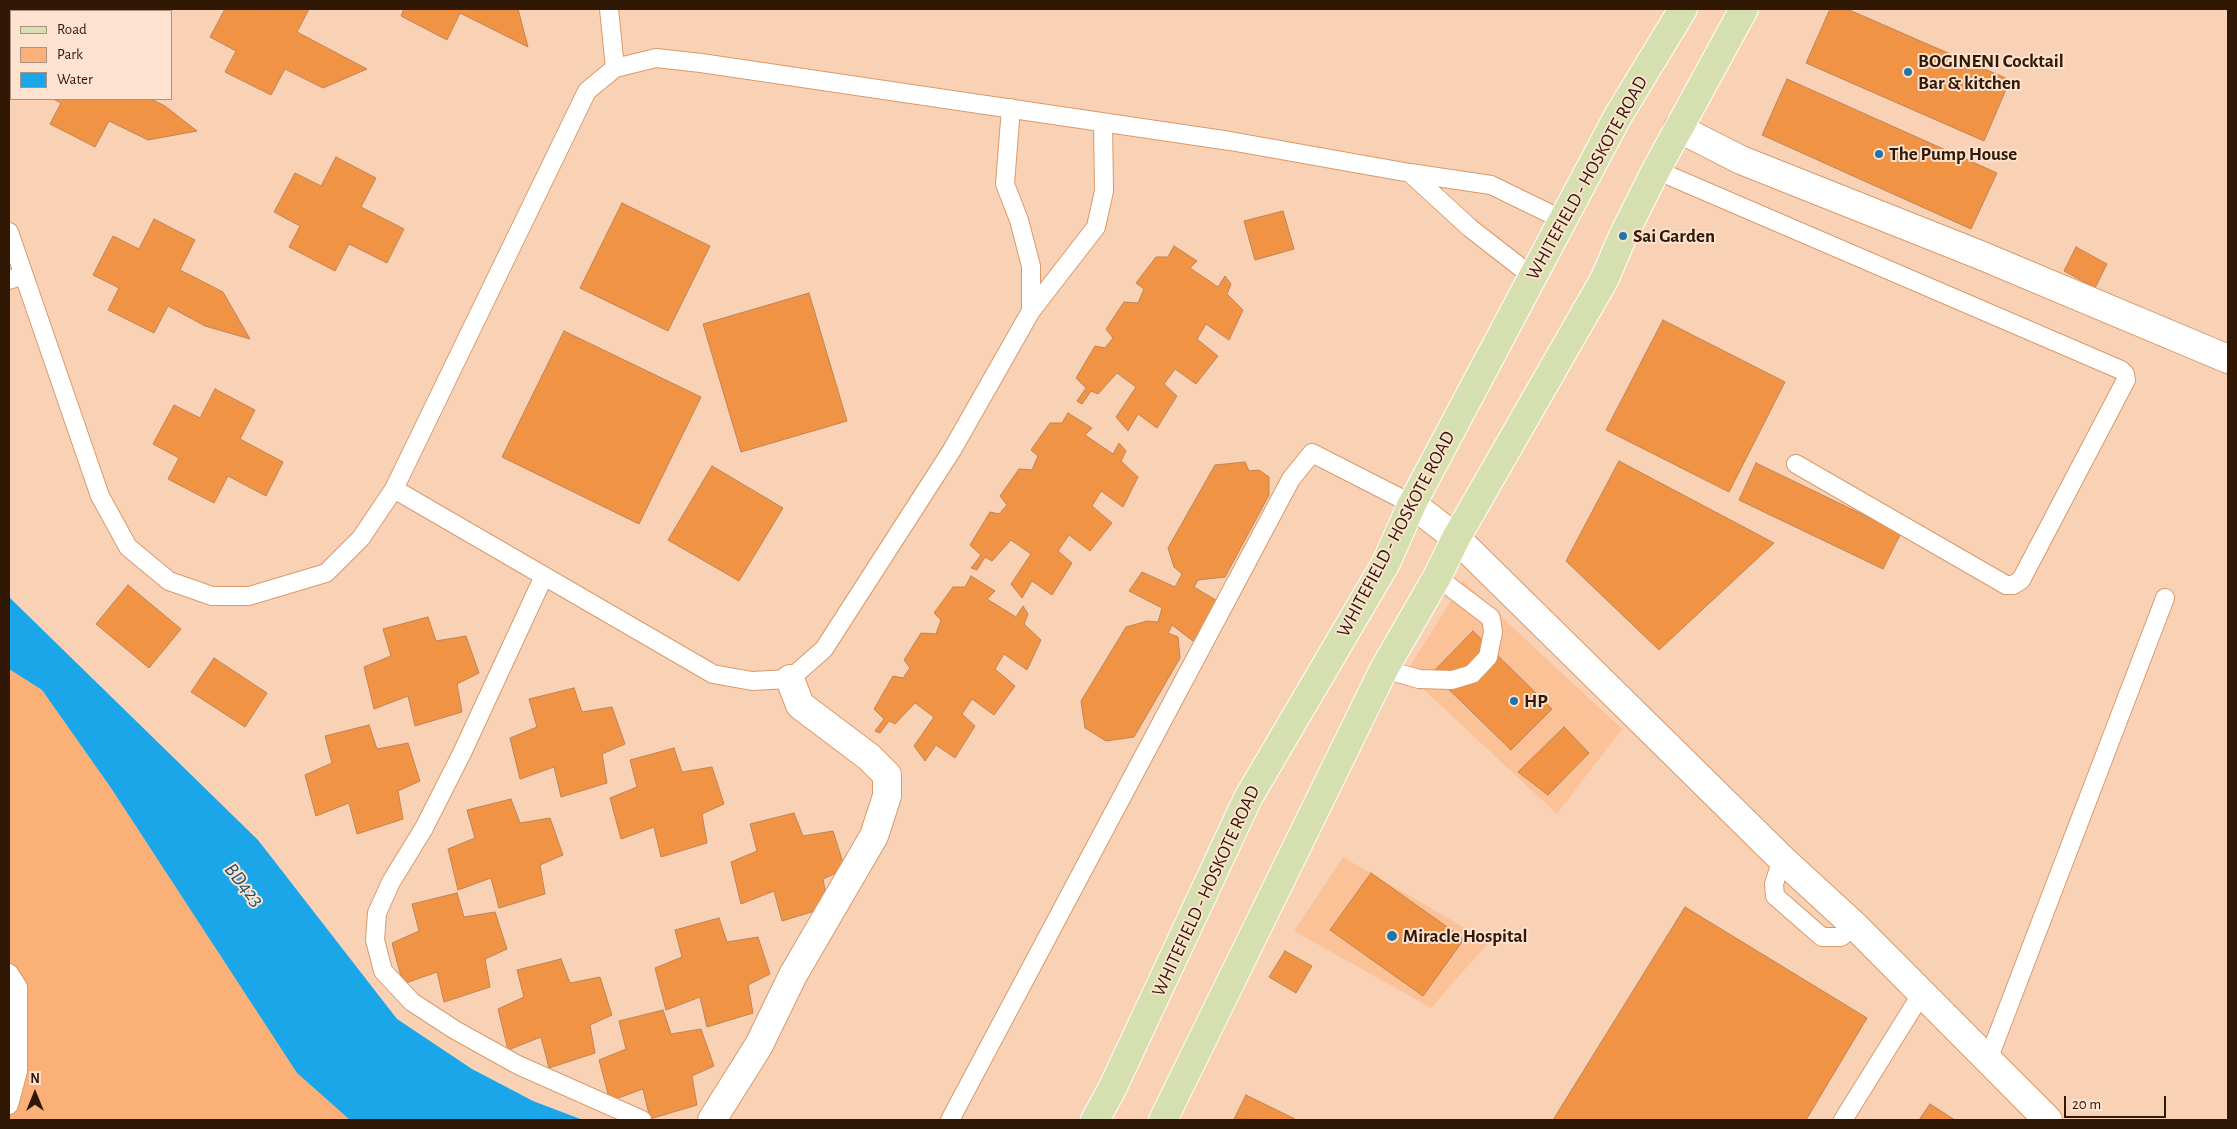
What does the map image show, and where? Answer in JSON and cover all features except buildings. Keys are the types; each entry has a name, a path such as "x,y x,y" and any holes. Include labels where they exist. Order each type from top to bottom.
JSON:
{"main road":[{"name":"WHITEFIELD - HOSKOTE ROAD","path":"1095,1120 1112,1089 1248,798 1386,563 1412,504 1618,116 1683,9"},
{"path":"1163,1120 1384,670 1437,577 1456,538 1604,280 1623,236 1656,170 1744,9"}],"street":[{"path":"1678,128 1741,160 1980,255 2228,359"},
{"path":"1412,504 1456,538 1782,859 1854,926 2048,1120"},
{"path":"712,1120 759,1045 793,975 874,836 887,796 887,775 869,757 800,705 790,678"}],"lane":[{"path":"609,9 615,68"},
{"path":"9,232 16,278 100,496 128,547 169,581 212,596 249,596 326,573 361,538 394,489 587,91 615,68 656,58 1230,140 1410,173 1491,185 1563,220"},
{"path":"1011,108 1005,184 1018,220 1031,266 1031,311"},
{"path":"394,489 713,674 752,681 790,678 824,649 952,450 1031,311 1096,227 1104,191 1103,122"},
{"path":"1656,170 2121,370 2125,374 2126,380 2026,571 2021,580 2013,585 2006,585 1796,464"},
{"path":"1410,173 1470,228 1533,277"},
{"path":"950,1120 1292,479 1312,453 1412,504"},
{"path":"544,576 462,753 424,828 391,882 377,913 375,940 383,971 412,1002 455,1030 518,1065 642,1120"},
{"path":"1384,670 1419,678 1452,680 1472,674 1488,657 1493,632 1491,618 1437,577"},
{"path":"1988,1060 2165,598"},
{"path":"9,973 18,987 18,1071 9,1105"},
{"path":"1843,1120 1922,993"}],"shaded area":[{"name":"HP","path":"1463,581 1622,729 1557,814 1406,673"},
{"name":"Miracle Hospital","path":"1343,857 1489,942 1431,1008 1294,931"}],"green space":[{"path":"9,669 42,690 111,788 297,1073 350,1120 9,1120"}],"water":[{"name":"BD423","path":"9,597 258,840 397,1019 472,1069 533,1101 583,1120 350,1120 297,1073 111,788 42,690 9,669"}],"place":[{"name":"BOGINENI Cocktail Bar & kitchen","path":"1908,72"},
{"name":"The Pump House","path":"1879,154"},
{"name":"Sai Garden","path":"1623,236"},
{"name":"HP","path":"1514,701"},
{"name":"Miracle Hospital","path":"1392,936"}]}
